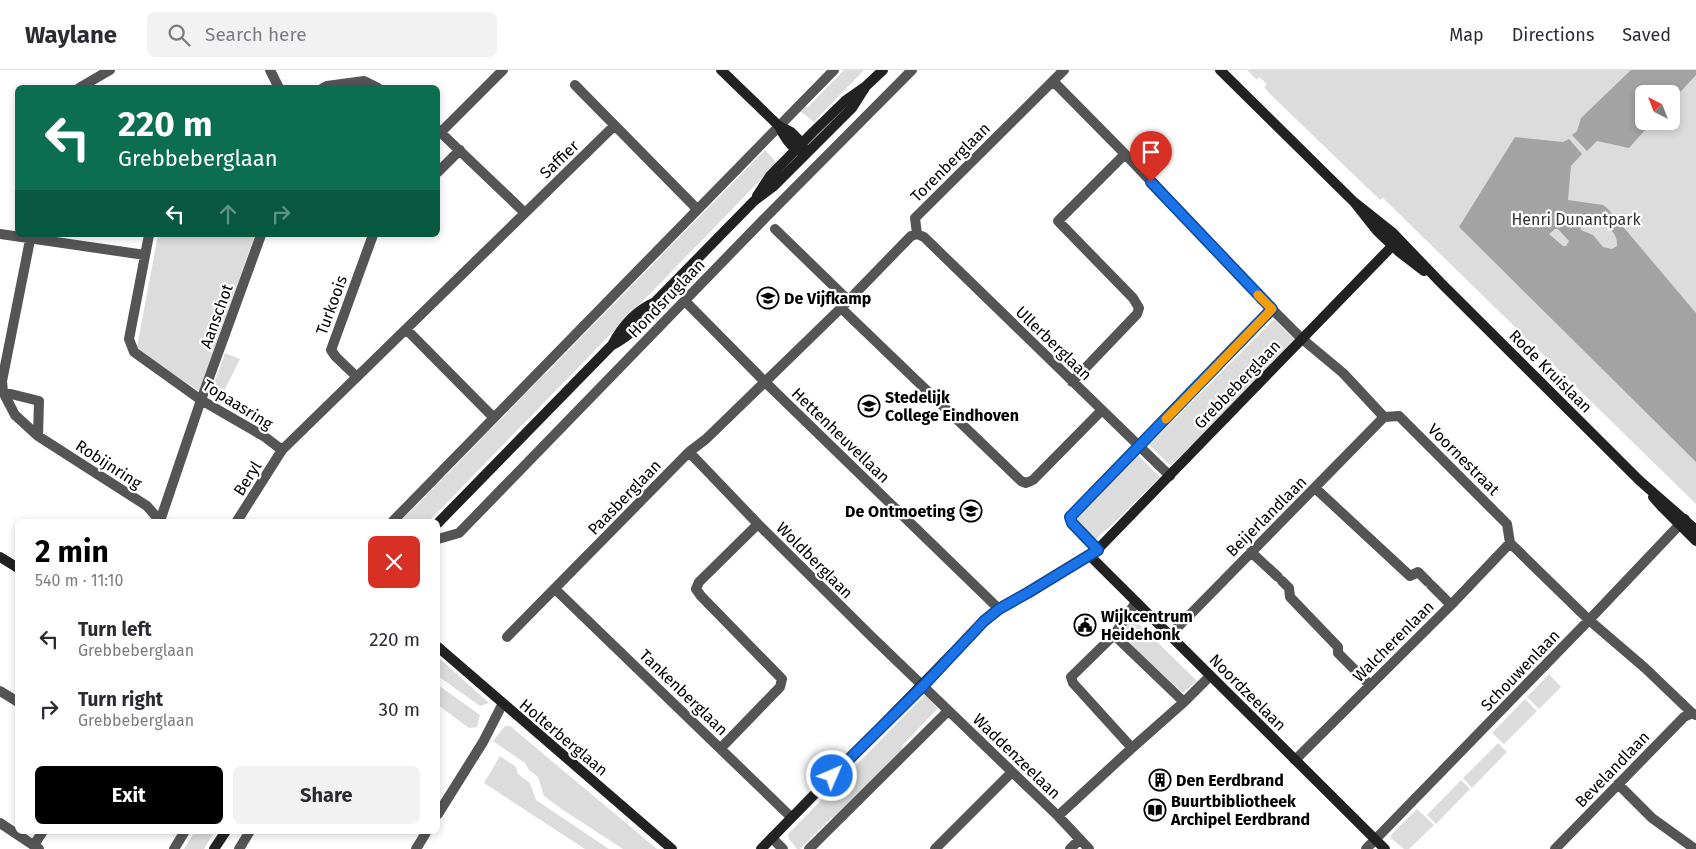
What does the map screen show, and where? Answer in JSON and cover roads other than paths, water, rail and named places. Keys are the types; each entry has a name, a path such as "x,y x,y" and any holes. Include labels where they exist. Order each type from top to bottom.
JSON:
{"street":[{"path":"84,85 110,70"},
{"path":"270,70 278,85"},
{"path":"440,130 503,70"},
{"path":"721,70 778,126 791,132 806,154"},
{"path":"395,519 834,70"},
{"name":"Hondsruglaan","path":"754,201 770,176 799,146 846,100 866,86 883,70"},
{"name":"Hondsruglaan","path":"440,538 459,533 912,70"},
{"name":"Torenberglaan","path":"917,234 915,218 1064,70"},
{"name":"Rode Kruislaan","path":"1220,70 1354,202 1383,224 1396,242 1682,522 1696,541"},
{"path":"334,85 364,81 372,85"},
{"path":"1053,81 1272,309 1301,338 1343,373 1384,417"},
{"path":"574,85 697,210"},
{"name":"Hondsruglaan","path":"440,522 611,346 620,329 641,308 655,302 754,201 774,186 852,108 866,86"},
{"name":"Saffier","path":"525,213 614,126"},
{"path":"440,132 525,213"},
{"path":"440,170 460,150"},
{"path":"1072,382 1137,314 1139,308 1134,298 1058,221 1125,154"},
{"name":"Topaasring","path":"148,237 129,339 134,352 201,400 265,437 282,450 525,213"},
{"path":"775,229 845,304 1021,481 1026,483 1033,480 1102,410"},
{"path":"0,234 15,235"},
{"path":"765,382 911,236 917,234"},
{"name":"Ullerberglaan","path":"917,234 924,237 1170,476"},
{"path":"38,436 40,401 3,392 2,381 31,237 145,255"},
{"name":"Aanschot","path":"161,519 201,400 260,237"},
{"name":"Turkoois","path":"357,377 336,358 332,350 372,237"},
{"name":"Grebbeberglaan","path":"762,849 923,686 984,621 999,609 1094,553 1396,242"},
{"name":"Hettenheuvellaan","path":"685,301 765,382 999,609"},
{"name":"Grebbeberglaan","path":"1094,553 1072,523 1070,517 1272,309"},
{"path":"406,329 493,417"},
{"name":"Paasberglaan","path":"507,637 689,452 706,439 765,382"},
{"name":"Robijnring","path":"3,392 15,415 38,436 147,506 158,519"},
{"name":"Voornestraat","path":"1384,417 1399,416 1507,524 1510,543 1590,620 1694,714"},
{"name":"Beijerlandlaan","path":"1170,635 1384,417"},
{"name":"Beryl","path":"238,519 282,450"},
{"name":"Woldberglaan","path":"689,452 758,524 923,686"},
{"path":"1315,488 1410,576 1418,572 1451,605"},
{"name":"Rode Kruislaan","path":"1682,522 1696,530"},
{"name":"Schouwenlaan","path":"1366,849 1590,620 1682,522"},
{"path":"722,748 780,687 782,680 696,589 699,582 758,524"},
{"name":"Walcherenlaan","path":"1295,760 1451,605 1510,543"},
{"path":"1251,552 1289,588 1290,596 1338,646 1338,653 1370,685"},
{"name":"Noordzeelaan","path":"1094,553 1136,602 1384,849"},
{"path":"1,559 15,566"},
{"name":"Tankenberglaan","path":"555,589 722,748 791,818"},
{"path":"1132,748 1073,683 1072,677 1114,635 1136,602"},
{"path":"1114,635 1184,702"},
{"name":"Holterberglaan","path":"440,649 502,705 672,849"},
{"path":"1058,816 1184,702 1210,676"},
{"name":"Waddenzeelaan","path":"923,686 1058,816 1089,849"},
{"path":"0,691 15,700"},
{"path":"440,811 483,742 502,705"},
{"path":"809,849 948,710"},
{"name":"Bevelandlaan","path":"1555,849 1684,717 1694,714"},
{"path":"935,849 1012,772"},
{"path":"1618,784 1652,818 1695,849"},
{"path":"0,823 15,833"},
{"path":"16,834 36,847 42,834"},
{"path":"174,849 183,834"},
{"path":"214,849 224,834"},
{"path":"239,849 248,834"},
{"path":"420,848 426,834"},
{"path":"772,838 783,849"},
{"path":"1070,849 1080,840"}],"place":[{"name":"De Vijfkamp","path":"768,298"},
{"name":"Stedelijk College Eindhoven","path":"869,406"},
{"name":"De Ontmoeting","path":"971,511"},
{"name":"Wijkcentrum Heidehonk","path":"1085,625"},
{"name":"Den Eerdbrand","path":"1160,780"},
{"name":"Buurtbibliotheek Archipel Eerdbrand","path":"1155,810"}],"park label":[{"name":"Henri Dunantpark","path":"1576,219"}]}
